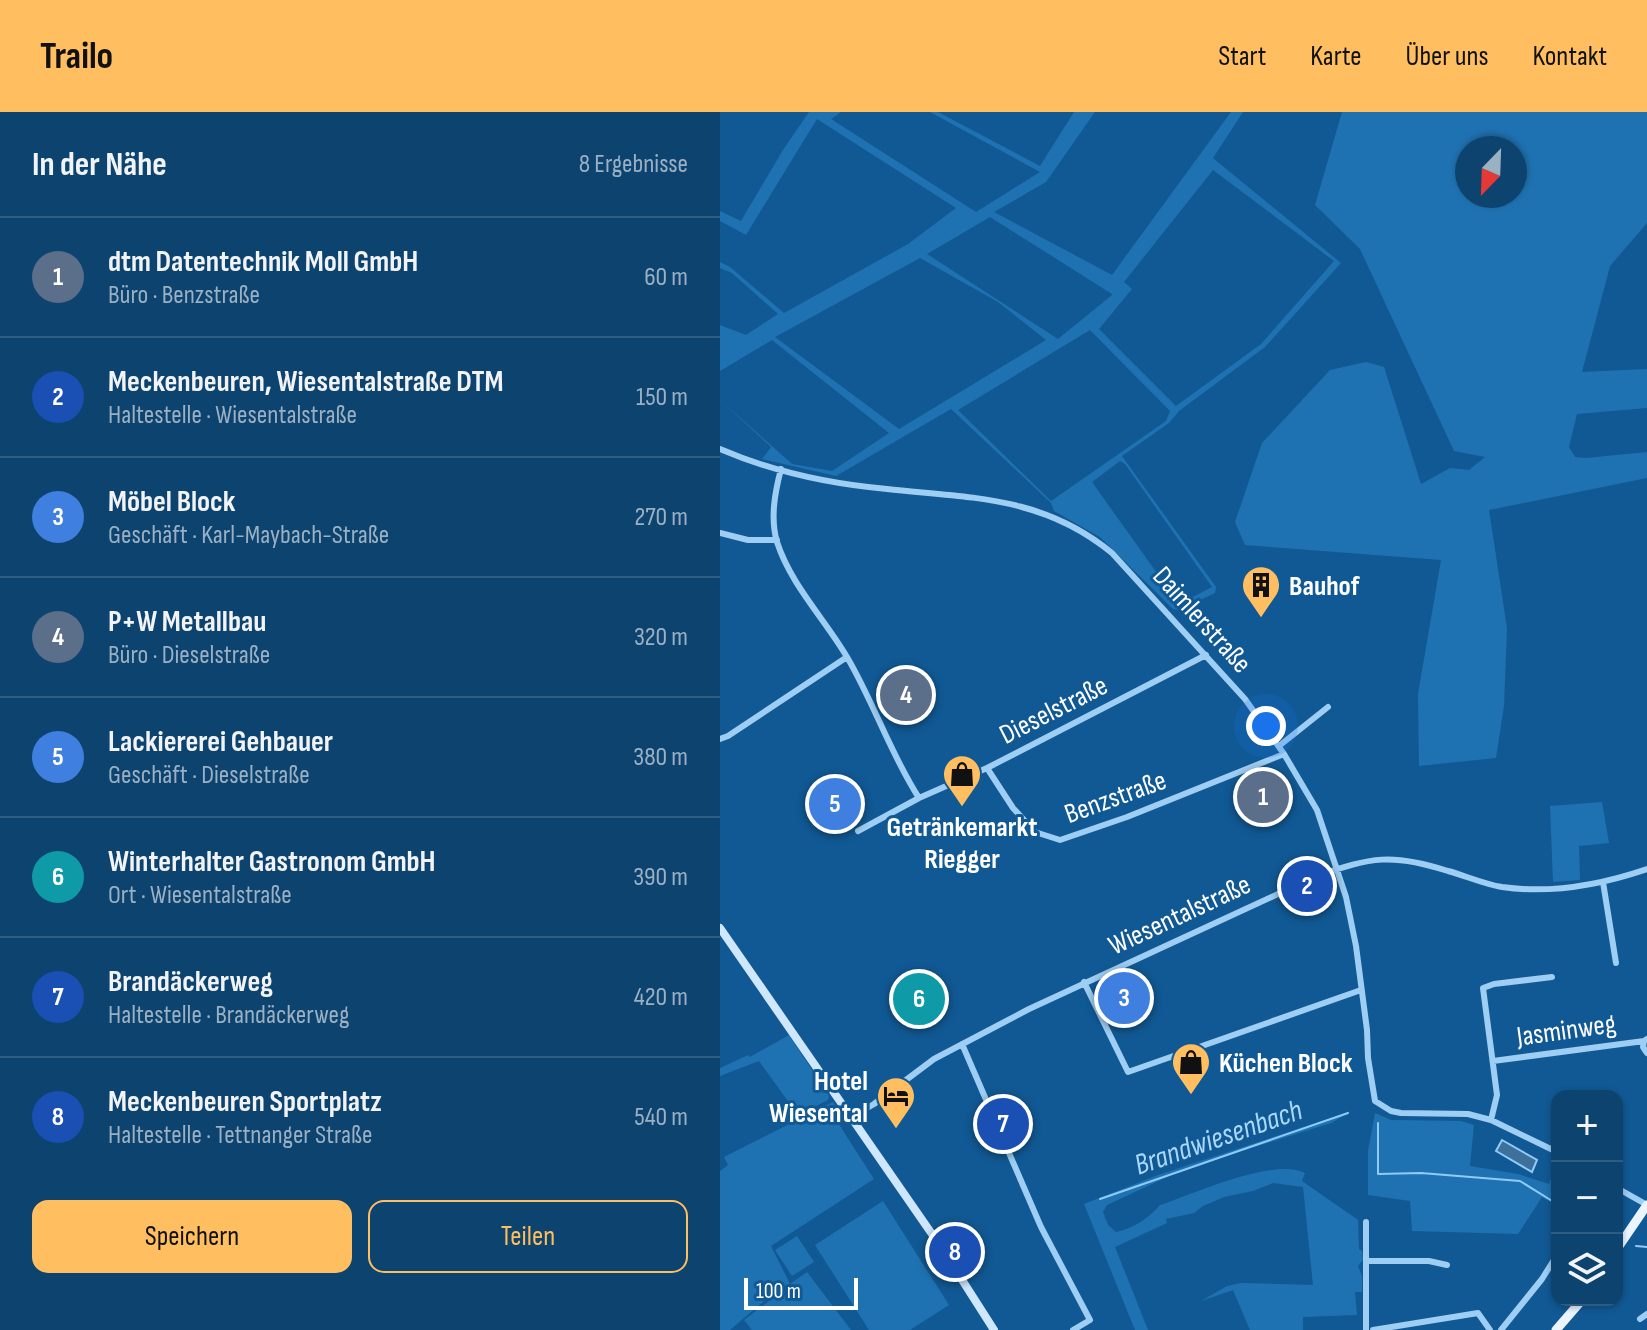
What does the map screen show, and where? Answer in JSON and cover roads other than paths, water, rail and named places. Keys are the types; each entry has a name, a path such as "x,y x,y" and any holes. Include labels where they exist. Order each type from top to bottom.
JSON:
{"main road":[{"path":"720,928 852,1117 991,1329"},
{"path":"1623,1240 1647,1205"},
{"path":"1556,1330 1577,1306"}],"street":[{"name":"Daimlerstraße","path":"720,449 781,469 886,489 994,499 1044,512 1096,540 1120,560 1245,699 1279,746 1317,810 1338,868 1356,946 1372,1095 1379,1105 1401,1113 1468,1114 1491,1120 1551,1149"},
{"path":"781,469 775,494 777,540 797,583 847,657 905,776 919,798"},
{"path":"720,533 748,540 777,540"},
{"name":"Dieselstraße","path":"858,831 1206,655"},
{"path":"720,739 847,657"},
{"path":"1279,746 1328,707"},
{"name":"Benzstraße","path":"987,768 1013,808 1035,832 1060,840 1127,817 1284,754"},
{"name":"Wiesentalstraße","path":"852,1117 934,1059 962,1044 1084,982 1338,868 1375,858 1403,858 1501,887 1557,889 1603,882 1647,869"},
{"path":"1603,882 1616,963"},
{"path":"1491,1120 1497,1095 1483,988 1552,977"},
{"path":"1084,982 1128,1072 1361,990"},
{"name":"Jasminweg","path":"1493,1061 1646,1040"},
{"name":"Jasminweg","path":"1646,1040 1643,1047 1647,1053"},
{"path":"962,1044 1041,1227 1090,1320 1073,1330"},
{"path":"1623,1191 1647,1205"},
{"path":"1366,1222 1366,1330"},
{"path":"1366,1261 1429,1261 1447,1265"},
{"path":"1501,1330 1551,1265"},
{"path":"1373,1330 1425,1326 1478,1313 1490,1330"}],"waterway":[{"name":"Brandwiesenbach","path":"1100,1199 1348,1113"},
{"name":"Brandwiesenbach","path":"1378,1123 1378,1174 1421,1173 1520,1181 1551,1200"},
{"name":"Brandwiesenbach","path":"1636,1246 1647,1247"}],"place":[{"name":"Bauhof","path":"1261,619"},
{"name":"P+W Metallbau","path":"906,695"},
{"name":"dtm Datentechnik Moll GmbH","path":"1263,797"},
{"name":"Lackiererei Gehbauer","path":"835,804"},
{"name":"Getränkemarkt Riegger","path":"962,808"},
{"name":"Meckenbeuren, Wiesentalstraße DTM","path":"1307,886"},
{"name":"Möbel Block","path":"1124,998"},
{"name":"Winterhalter Gastronom GmbH","path":"919,999"},
{"name":"Küchen Block","path":"1191,1096"},
{"name":"Brandäckerweg","path":"1003,1124"},
{"name":"Hotel Wiesental","path":"896,1130"},
{"name":"Meckenbeuren Sportplatz","path":"955,1252"}]}
